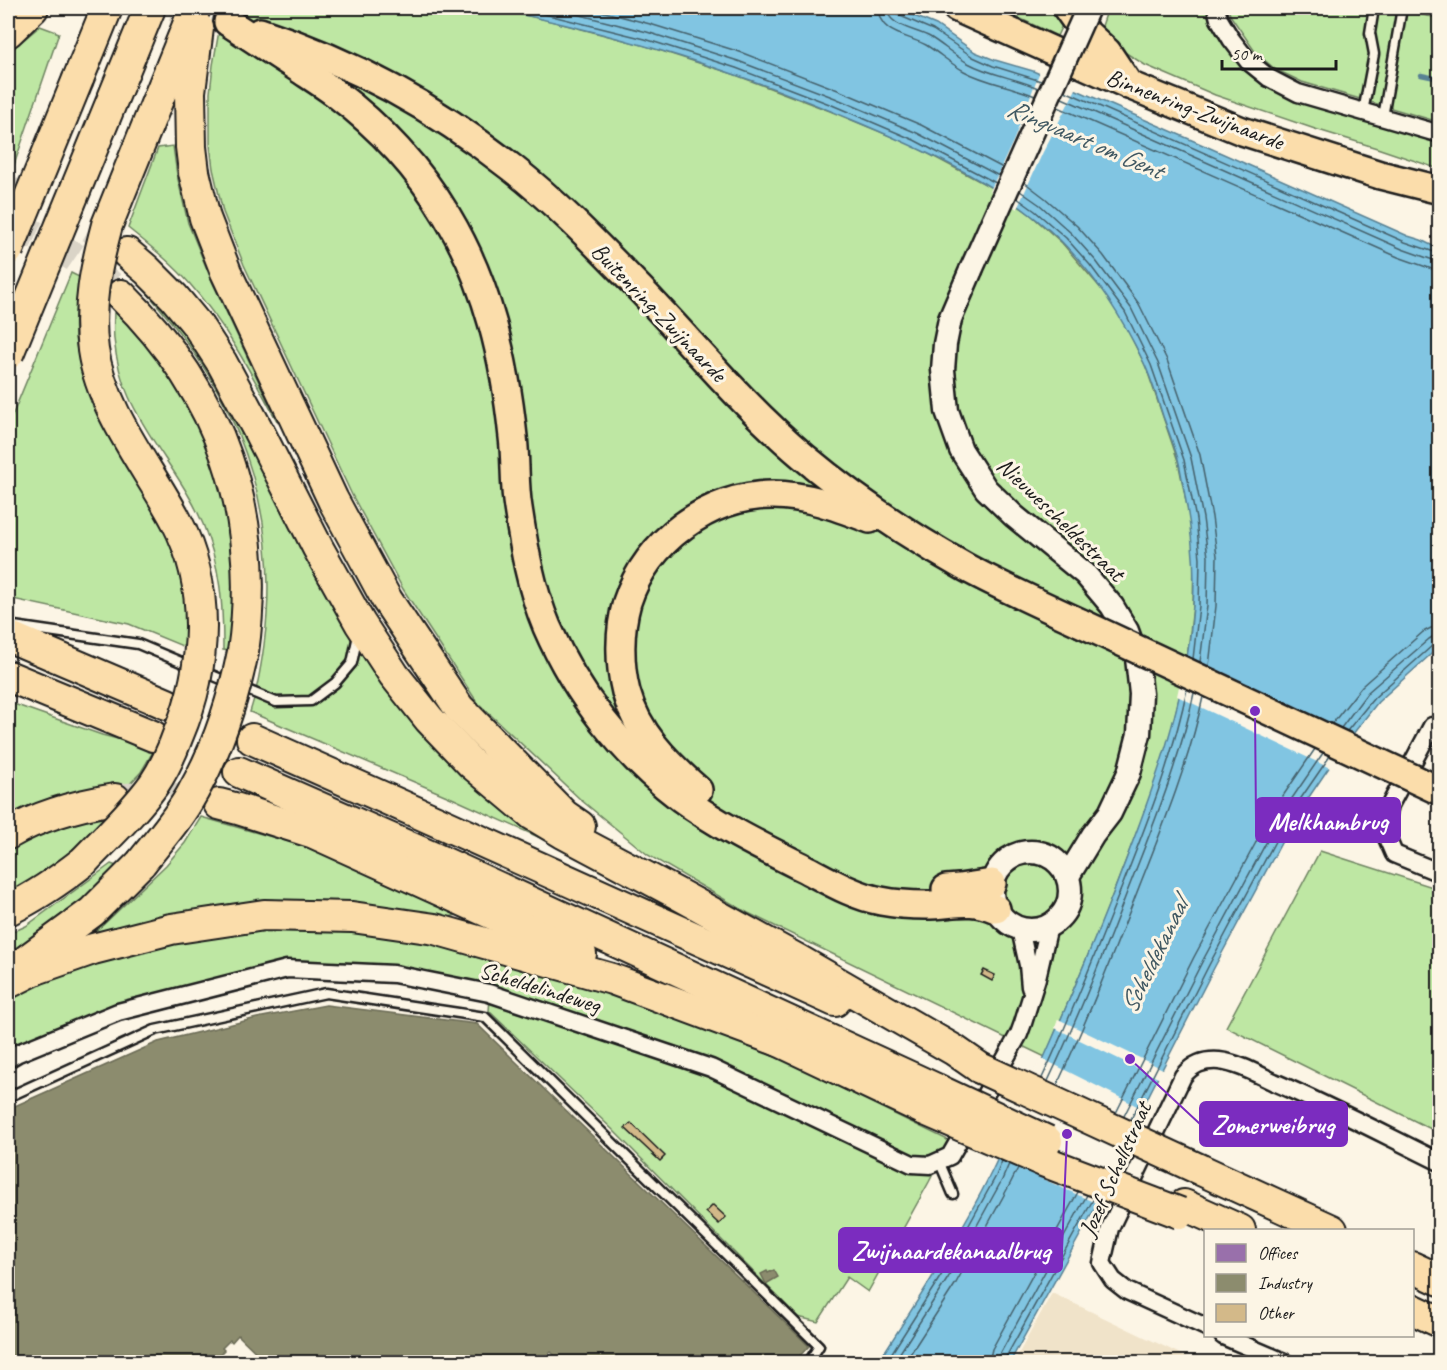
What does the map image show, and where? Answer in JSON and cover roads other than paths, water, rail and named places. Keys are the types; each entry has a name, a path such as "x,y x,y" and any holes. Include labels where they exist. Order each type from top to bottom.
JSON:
{"highway":[{"path":"8,32 33,8"},
{"path":"8,250 107,8"},
{"path":"8,354 150,8"},
{"path":"8,910 56,882 84,861 121,824 154,783 172,752 186,717 195,682 201,646 202,621 195,570 173,515 114,412 93,352 91,322 93,289 107,225 195,8"},
{"name":"Binnenring-Zwijnaarde","path":"957,8 1129,85 1242,131 1380,175 1440,190"},
{"path":"1066,8 1081,28 1107,52 1129,85"},
{"path":"676,892 564,815 459,708 387,600 333,500 226,272 205,218 194,172 191,147 190,92 197,34 215,15 335,92 397,149 423,180 447,216 468,254 497,338 508,392 517,504 533,586 548,627 570,671 592,706 620,741 649,771 722,826 855,893 903,904 925,905 970,901 983,903 996,909"},
{"name":"Buitenring-Zwijnaarde","path":"215,15 299,45 351,67 406,95 459,128 513,169 567,216 640,289 758,416 804,457 864,505 902,530 966,568 1440,790"},
{"path":"127,253 174,297 198,326 222,363 318,548 360,623 394,675 429,719 471,764 533,815 798,960 988,1071 1330,1229"},
{"path":"8,973 92,912 141,863 193,794 214,752 230,708 247,628 248,560 242,514 227,459 215,427 181,367 137,311 121,295"},
{"path":"902,530 821,501 793,496 771,495 738,500 705,512 677,529 640,573 628,601 622,630 621,659 626,692 637,720 654,747 681,775 710,800 764,831 839,870 868,882 891,888 949,889 992,883"},
{"path":"8,636 167,704"},
{"path":"8,676 153,736"},
{"path":"252,739 953,1052"},
{"path":"239,772 443,862 931,1100"},
{"path":"8,834 42,817 70,808 115,799"},
{"path":"219,804 314,833 555,943 661,987 779,1041"},
{"path":"8,983 36,969 84,952 171,929 264,915 352,917 435,929 612,979 779,1041 931,1100 1228,1229"},
{"path":"1182,1209 1237,1229"},
{"path":"1414,1267 1440,1280"},
{"path":"1414,1310 1440,1322"}],"main road":[{"name":"Nieuwescheldestraat","path":"1068,876 1093,835 1110,813 1128,773 1139,735 1141,694 1137,658 1127,631 1112,606 1085,574 1014,516 986,489 961,450 947,411 943,370 950,319 1088,8"},
{"name":"Nieuwescheldestraat","path":"1052,857 1071,850 1093,835"},
{"path":"1028,851 1040,852 1052,857 1062,865 1068,876 1071,895 1064,913 1057,921 1040,929 1020,929 1010,925 996,909 992,896 992,883 997,871 1015,854 1028,851"}],"street":[{"path":"1216,8 1219,19 1231,39 1248,61 1269,78 1298,93 1440,134"},
{"path":"1432,726 1390,805 1384,831 1395,854 1440,873"},
{"path":"939,1161 950,1156 988,1071 1019,1034 1037,978 1049,926"},
{"path":"1020,929 1032,996"},
{"name":"Scheldelindeweg","path":"8,1059 118,1012 287,969 394,974 489,993 711,1068 912,1164 930,1165 939,1161"},
{"name":"Jozef Schellstraat","path":"1204,1327 1127,1291 1113,1280 1102,1263 1110,1228 1183,1076 1190,1068 1203,1061 1219,1061 1237,1066 1304,1095 1440,1162"},
{"path":"1228,1337 1284,1362"}],"lane":[{"path":"1363,112 1374,54 1370,33 1374,8"},
{"path":"1383,117 1402,8"},
{"path":"8,625 138,644 276,702 311,701 335,683 352,663 360,623"},
{"path":"8,1097 155,1030 326,993 485,1017 819,1346 809,1362"},
{"path":"939,1161 953,1194"}],"water":[{"path":"492,8 895,8 936,25 975,52 1033,71 1439,249 1439,647 1378,702 1345,744 1294,819 1150,1093 1100,1199 1010,1362 878,1362 966,1220 1024,1102 1114,891 1153,786 1174,716 1189,644 1194,592 1193,551 1178,459 1150,376 1118,314 1074,254 1016,204 967,174 889,135 749,80 673,54 613,37"}],"waterway":[{"path":"1421,75 1440,79"}],"tunnel":[{"path":"172,8 228,22"},
{"path":"8,191 69,215 124,251"},
{"path":"8,225 34,235 74,257 121,295"},
{"path":"167,704 252,739"},
{"path":"153,736 239,772"},
{"path":"124,798 191,799 213,803"}],"place":[{"name":"Melkhambrug","path":"1255,711"},
{"name":"Zomerweibrug","path":"1130,1059"},
{"name":"Zwijnaardekanaalbrug","path":"1067,1134"}],"water label":[{"name":"Ringvaart om Gent","path":"1085,139"},
{"name":"Scheldekanaal","path":"1154,956"}]}
